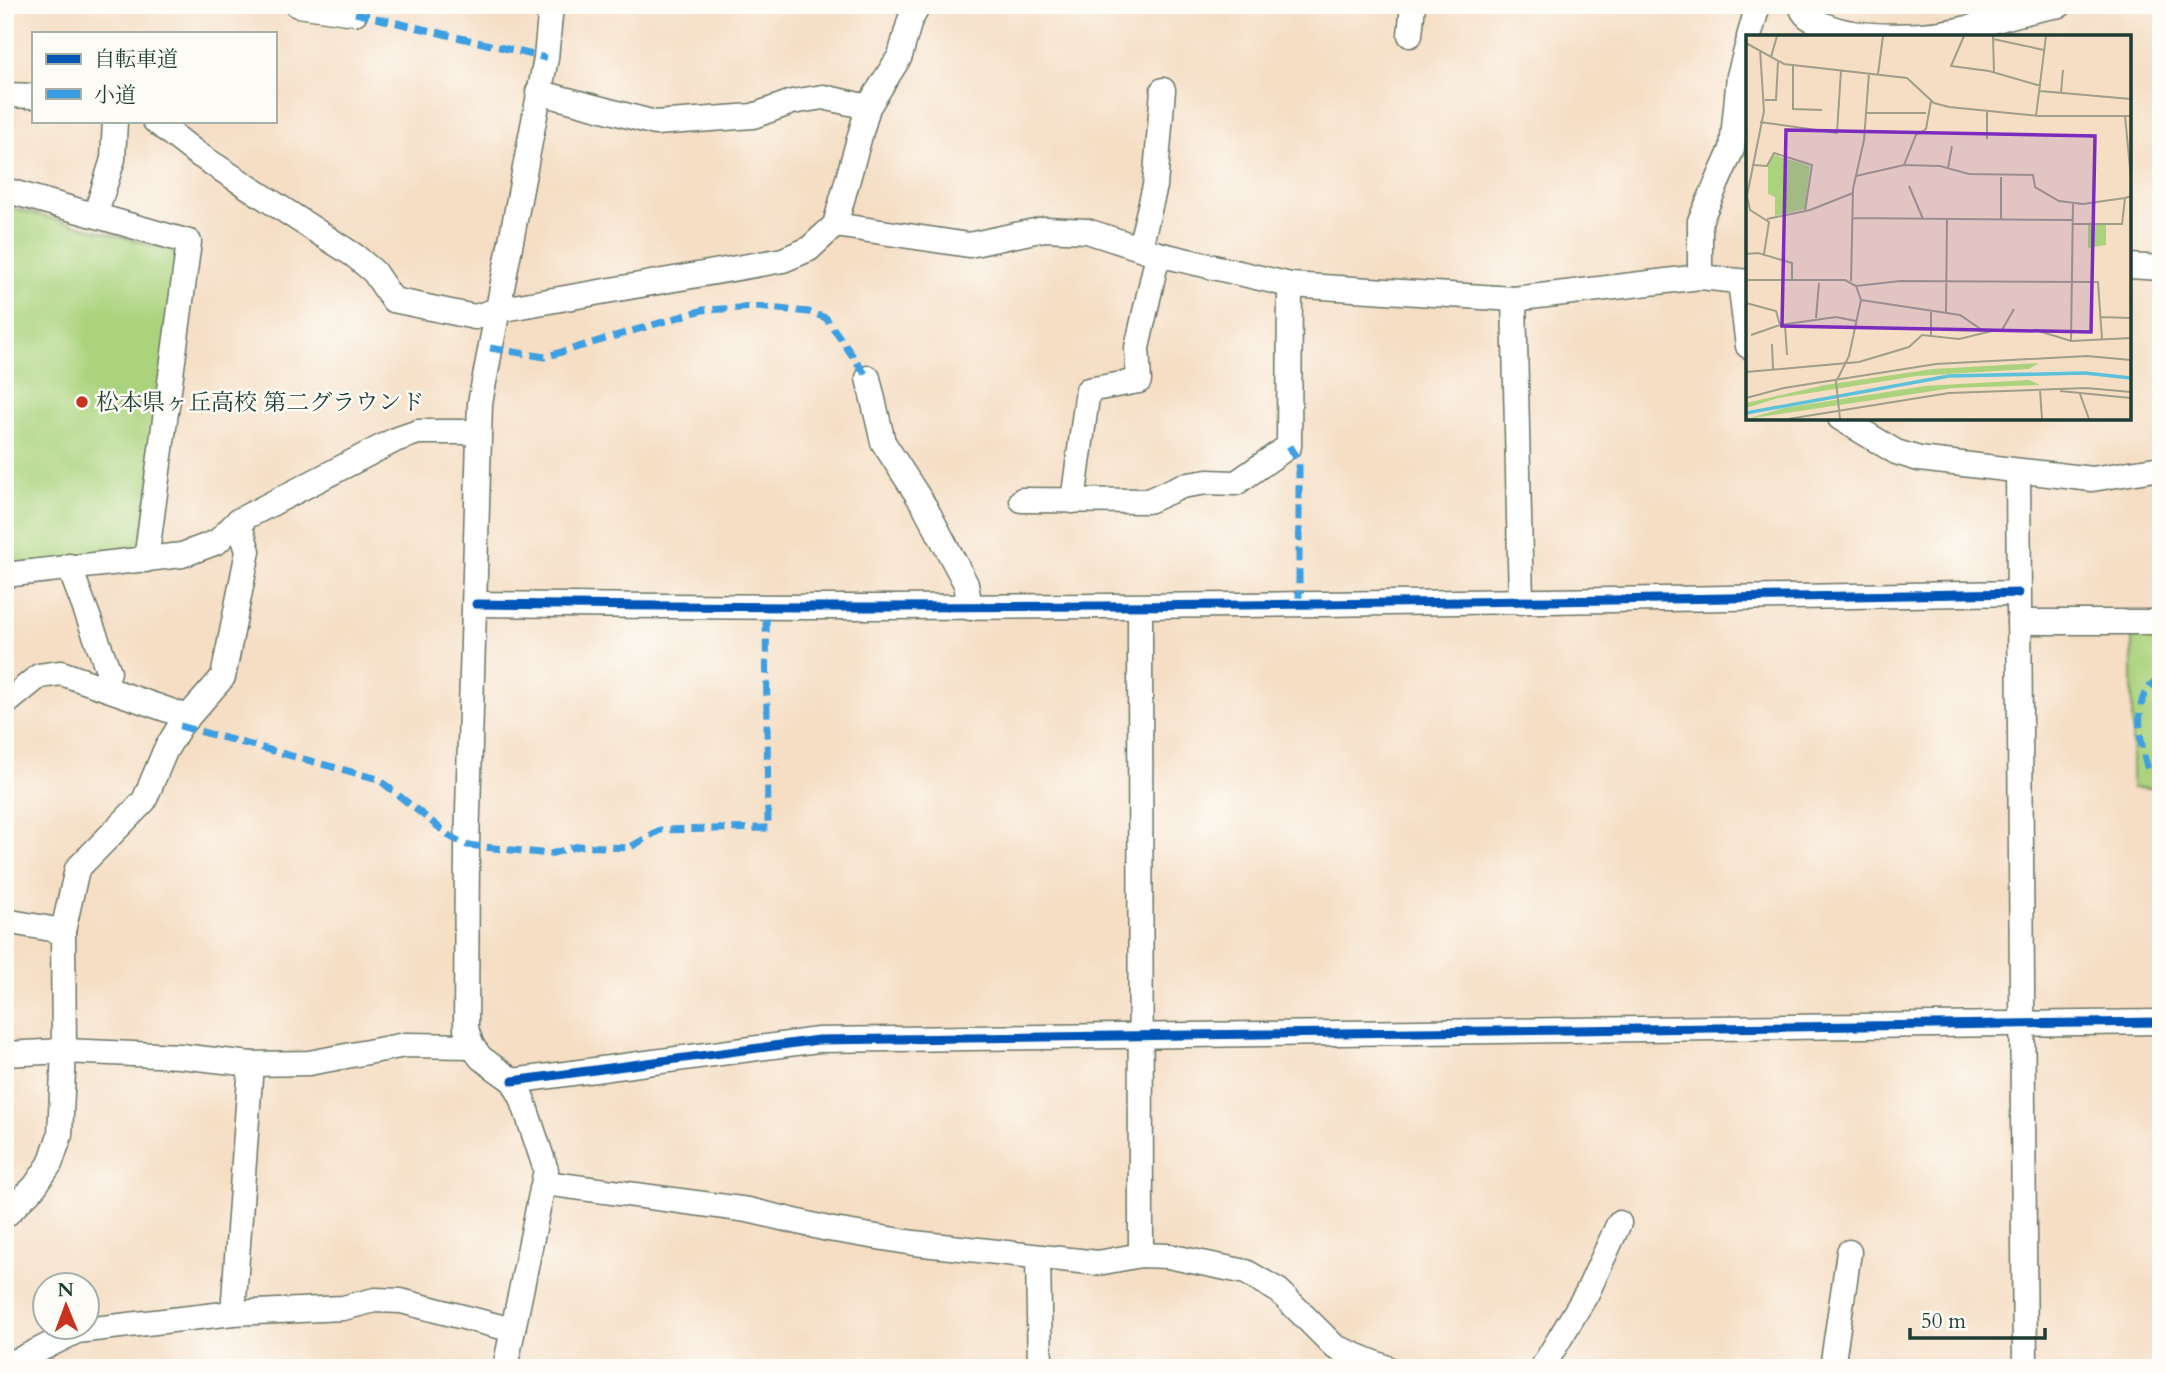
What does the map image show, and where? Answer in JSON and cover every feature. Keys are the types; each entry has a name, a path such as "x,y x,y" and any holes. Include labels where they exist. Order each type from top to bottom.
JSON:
{"street":[{"path":"299,5 355,13 355,5"},
{"path":"505,1368 546,1170 513,1081 481,1058 472,1046 466,1029 467,858 480,402 546,58 551,5"},
{"path":"156,122 196,153 355,256 374,272 393,300 475,317 497,310 783,260 809,248 835,225 867,107 900,56 910,20 919,5"},
{"path":"1410,34 1413,5"},
{"path":"1750,35 1758,5"},
{"path":"1801,5 1810,18 1839,32 1870,35"},
{"path":"1891,35 1969,28 2026,9 2060,5"},
{"path":"1700,277 1700,221 1732,149 1739,76 1746,50"},
{"path":"1073,501 1088,390 1139,381 1137,348 1149,251 1163,90"},
{"path":"538,92 655,123 753,116 792,102 823,97 867,107"},
{"path":"5,95 32,96"},
{"path":"96,214 113,159 115,122"},
{"path":"5,190 189,242 146,559"},
{"path":"835,225 969,245 1044,229 1087,231 1149,251 1290,285 1514,299 1700,277 1744,282 1746,314"},
{"path":"2131,266 2161,268"},
{"path":"1022,500 1148,501 1182,486 1207,482 1237,483 1289,446 1290,285"},
{"path":"1514,299 1521,602"},
{"path":"868,378 883,442 925,507 966,584 970,608"},
{"path":"1843,420 1896,452 1919,459 2092,480 2161,468"},
{"path":"5,575 182,555 217,542 238,522 395,440 418,432 479,432"},
{"path":"2018,471 2025,1368"},
{"path":"5,1216 35,1186 50,1164 60,1135 64,1051 63,931 77,869 144,802 165,751 188,717 223,677 248,551 238,522"},
{"path":"69,566 110,672 104,686"},
{"path":"475,604 1140,607 2018,593"},
{"path":"1140,607 1141,1255"},
{"path":"2019,622 2161,622"},
{"path":"5,704 39,676 61,673 188,717"},
{"path":"5,921 63,931"},
{"path":"513,1081 818,1040 1139,1038 2161,1022"},
{"path":"5,1054 64,1051 180,1056 251,1064 309,1063 405,1045 472,1046"},
{"path":"233,1313 251,1064"},
{"path":"545,1183 748,1210 828,1229 914,1242 1098,1263 1141,1255 1168,1256 1246,1272 1279,1291 1335,1347 1387,1368"},
{"path":"1542,1368 1587,1293 1619,1223"},
{"path":"1832,1368 1849,1252"},
{"path":"1038,1256 1040,1368"},
{"path":"14,1364 77,1331 233,1313 343,1308 375,1300 401,1301 513,1330"}],"green space":[{"name":"松本県ヶ丘高校 第二グラウンド","path":"5,206 172,250 177,255 142,549 5,569"},
{"path":"2132,626 2161,626 2161,788 2132,788"}],"marked path":[{"path":"355,13 546,58"},
{"path":"490,348 545,357 703,310 757,307 809,312 826,318 868,378"},
{"path":"1289,446 1299,462 1299,605"},
{"path":"180,726 378,779 451,837 467,845 550,854 578,846 629,848 660,830 768,828 766,609"},
{"path":"2161,678 2158,697 2161,729"},
{"path":"2161,680 2151,685 2144,695 2140,720 2140,735 2149,772 2161,770"}],"cycle path":[{"path":"476,604 1054,606 1440,603 2018,593"},
{"path":"513,1081 818,1040 2161,1022"}],"place":[{"name":"松本県ヶ丘高校 第二グラウンド","path":"82,402"}]}
